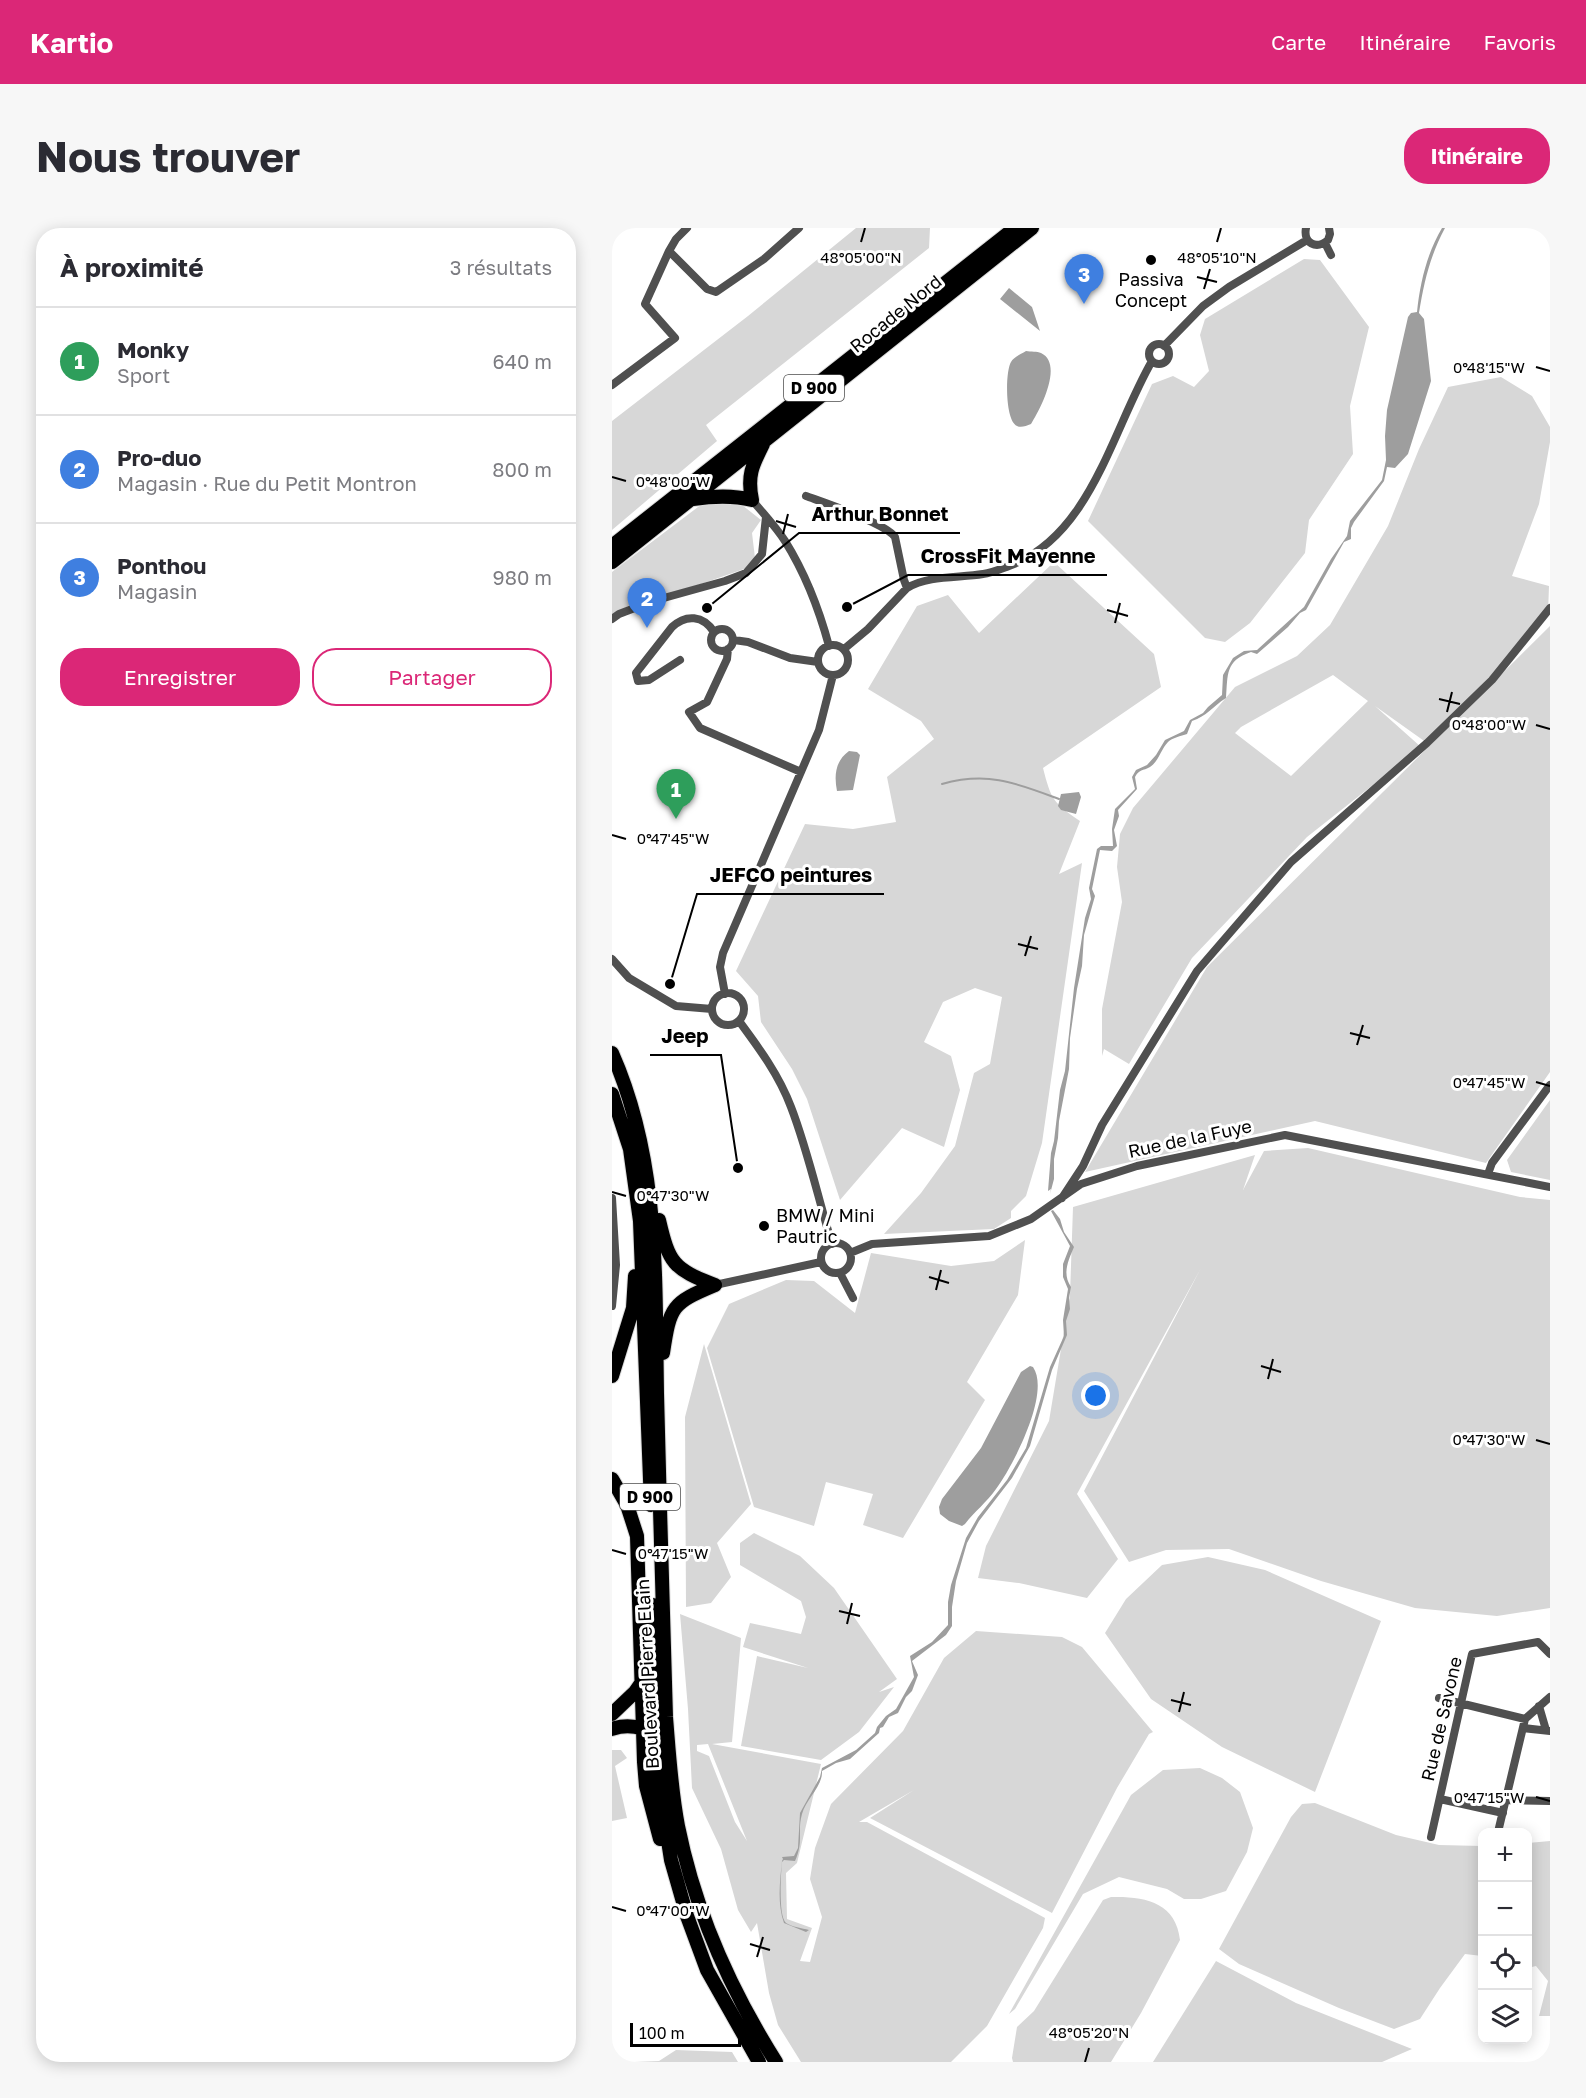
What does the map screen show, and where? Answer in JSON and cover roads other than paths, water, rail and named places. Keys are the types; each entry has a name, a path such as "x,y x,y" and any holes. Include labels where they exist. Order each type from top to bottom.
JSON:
{"main road":[{"name":"Rocade Nord","path":"612,546 1015,228"},
{"name":"Rocade Nord","path":"612,562 1032,228"},
{"path":"693,499 718,495 752,500 748,483 765,440"},
{"name":"Boulevard Pierre Elain","path":"612,1053 630,1101 647,1170 654,1250 666,1717 670,1773 678,1826 710,1936 731,1985 776,2062"},
{"name":"Boulevard Pierre Elain","path":"612,1094 630,1149 640,1221 653,1557 656,1764 671,1860 687,1916 707,1970 759,2062"},
{"path":"612,1376 633,1308 635,1274 625,1133"},
{"path":"647,1170 664,1244 671,1260 690,1275 715,1285"},
{"path":"657,1392 667,1327 673,1310 687,1297 715,1285"},
{"path":"612,1479 627,1505 637,1536 646,1786 660,1838 671,1860"},
{"path":"612,1714 642,1682"},
{"path":"612,1729 633,1725 643,1729"}],"street":[{"path":"612,384 675,338 645,304 669,251 676,239 687,228"},
{"path":"669,251 707,289 716,292 764,259 799,228"},
{"path":"1306,228 1307,240 1316,245 1325,243 1330,237 1329,228"},
{"path":"1164,346 1203,306 1229,287 1307,240"},
{"path":"1325,243 1331,255"},
{"path":"844,649 868,629 907,588 920,582 986,574 1011,566 1034,555 1054,539 1086,498 1152,361 1149,353 1152,347 1159,344 1164,346 1168,353 1165,361 1157,363 1152,361"},
{"path":"806,496 892,533 895,537 907,588"},
{"path":"752,500 784,540 813,594 829,645"},
{"path":"612,620 619,614 654,601 747,573 762,554 766,517"},
{"path":"1062,1198 1083,1166 1102,1125 1197,971 1291,862 1427,743 1492,680 1549,612"},
{"path":"680,660 649,680 638,681 636,673 678,621 687,618 702,620 714,632"},
{"path":"728,649 721,651 714,648 711,638 719,628 732,633 734,640 728,649 728,659 708,702 689,712 700,728 801,772"},
{"path":"734,640 748,642 790,658 818,662 825,672 833,675 843,672 848,663 847,653 837,645 829,645 821,652 818,662"},
{"path":"724,994 720,967 723,953 819,730 833,675"},
{"path":"612,959 629,978 676,1006 712,1009"},
{"path":"724,994 735,995 742,1002 744,1012 739,1021 731,1025 722,1024 714,1018 712,1009 716,999 724,994"},
{"path":"739,1021 762,1051 791,1107 832,1244"},
{"path":"1488,1174 1492,1163 1550,1085"},
{"name":"Rue de la Fuye","path":"850,1253 872,1244 989,1236 1031,1219 1081,1184 1137,1166 1285,1135 1550,1187"},
{"path":"612,1198 616,1265 612,1306"},
{"path":"832,1244 841,1244 850,1253 848,1267 840,1273 826,1270 822,1262 824,1249 832,1244"},
{"path":"715,1285 822,1262"},
{"path":"840,1273 853,1298"},
{"name":"Rue de Savone","path":"1431,1838 1472,1654 1538,1642 1550,1654"},
{"path":"1499,1828 1524,1723 1550,1697"},
{"path":"1439,1698 1548,1731"},
{"path":"1539,1706 1548,1731"},
{"path":"1440,1799 1503,1813"},
{"path":"1506,1800 1550,1801"}],"waterway":[{"path":"942,784 958,780 988,779 1015,784 1059,799"}],"place":[{"name":"Passiva Concept","path":"1151,260"},
{"name":"Ponthou","path":"1084,304"},
{"name":"CrossFit Mayenne","path":"847,607"},
{"name":"Arthur Bonnet","path":"707,608"},
{"name":"Pro-duo","path":"647,628"},
{"name":"Monky","path":"676,819"},
{"name":"JEFCO peintures","path":"670,984"},
{"name":"Jeep","path":"738,1168"},
{"name":"BMW / Mini Pautric","path":"764,1226"}]}
